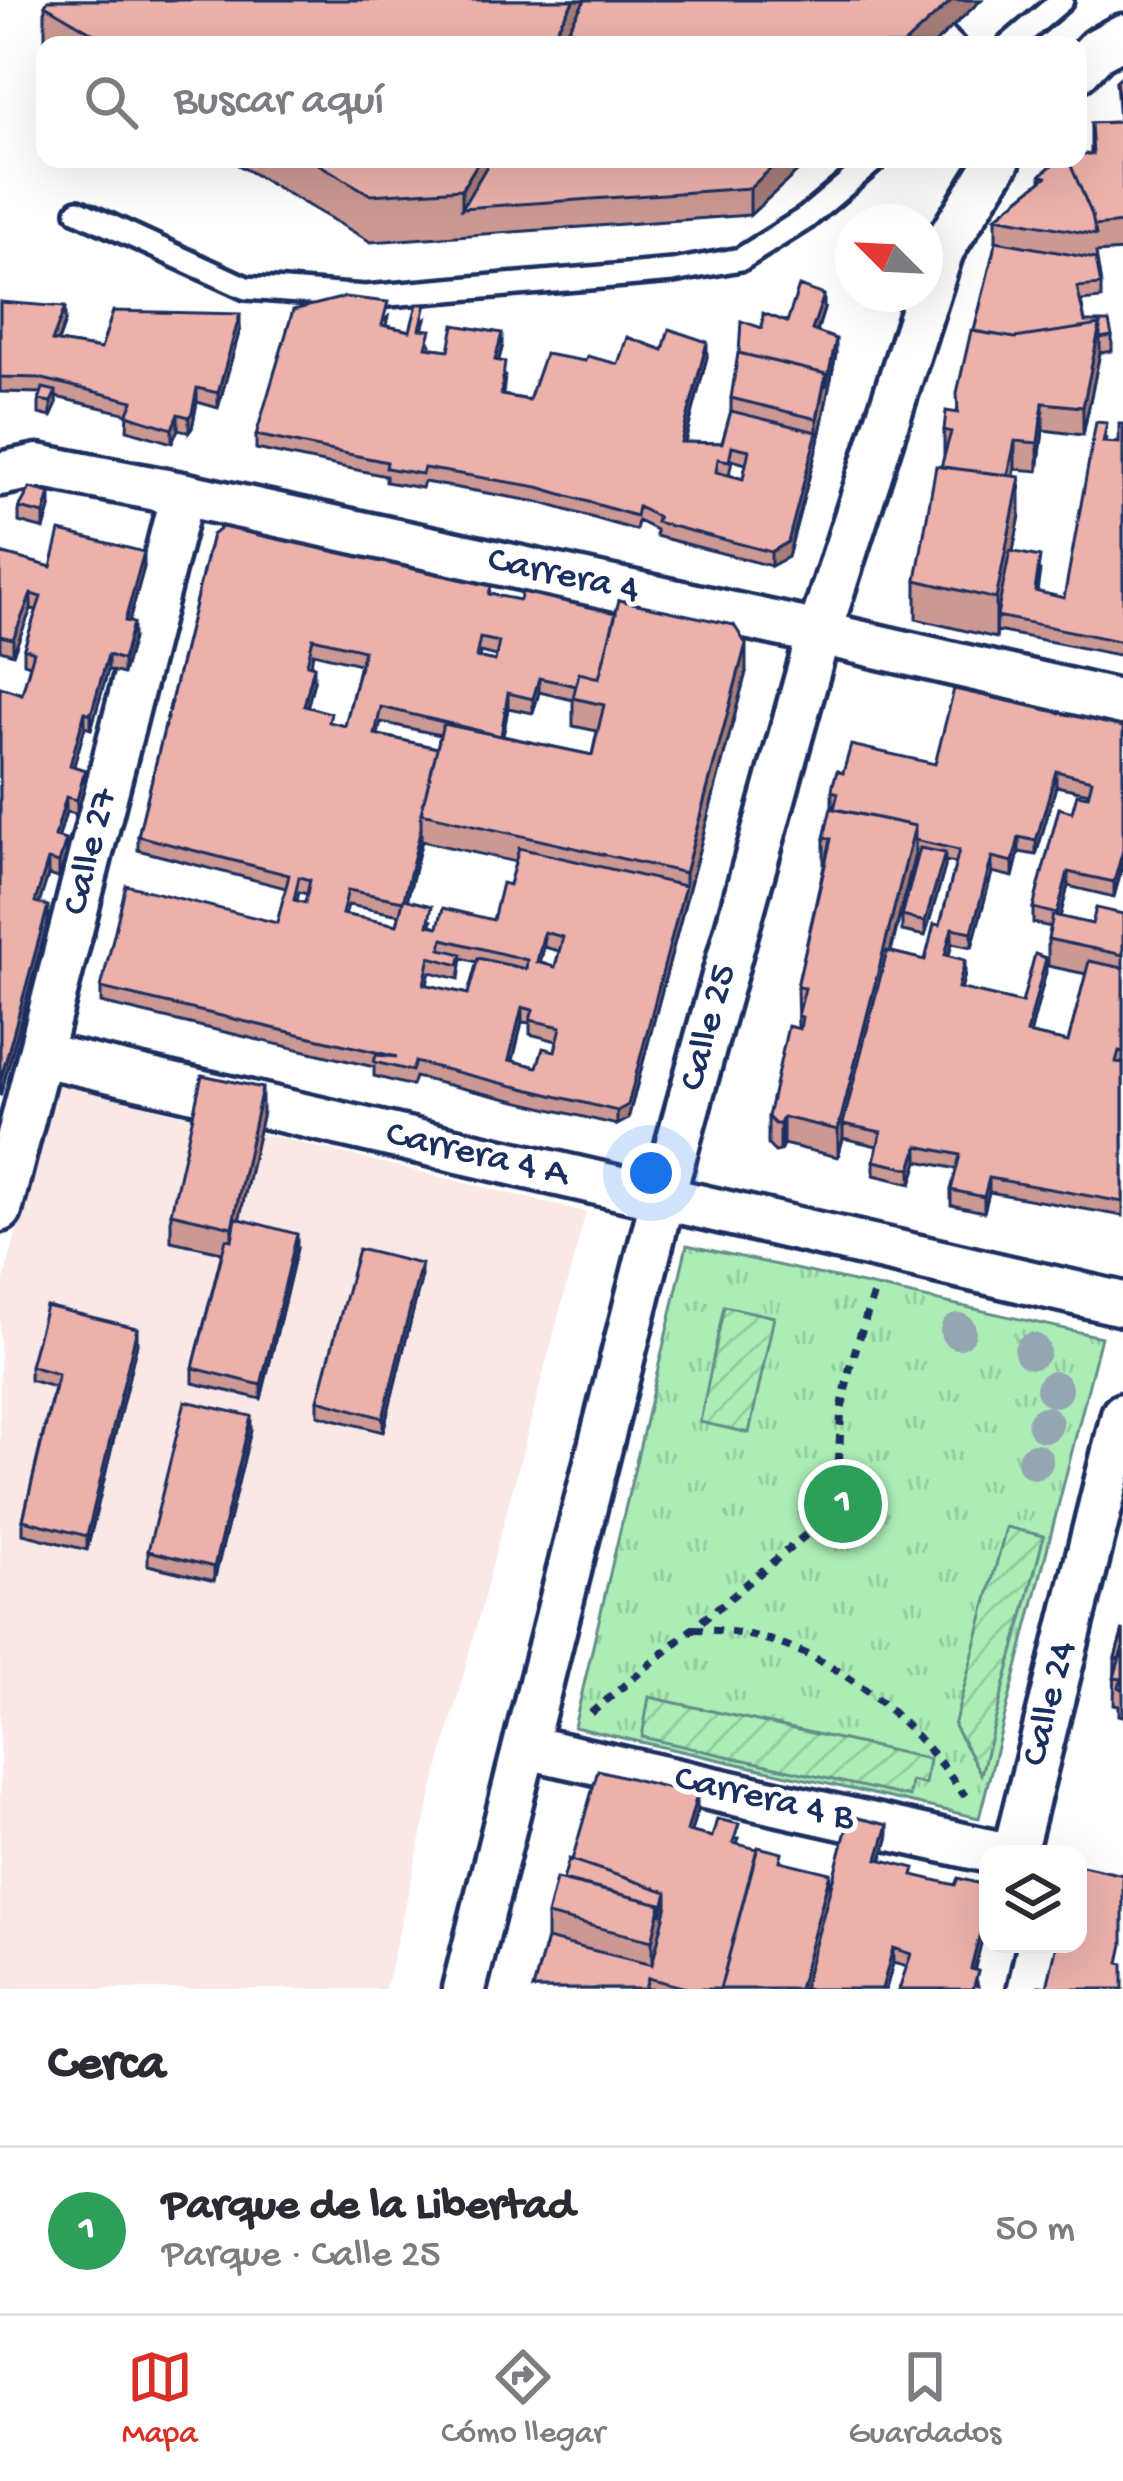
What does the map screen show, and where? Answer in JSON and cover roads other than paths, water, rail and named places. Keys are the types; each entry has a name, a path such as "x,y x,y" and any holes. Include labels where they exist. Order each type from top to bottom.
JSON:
{"street":[{"path":"1087,60 1123,36"},
{"name":"Calle 25","path":"464,1989 662,1200 819,632 942,250 992,168"},
{"name":"Carrera 4","path":"1,473 38,466 182,494 819,632 1123,704"},
{"name":"Calle 27","path":"0,1210 182,494"},
{"name":"Carrera 4 A","path":"42,1055 1123,1304"},
{"name":"Calle 24","path":"1016,1845 1123,1415"},
{"name":"Carrera 4 B","path":"526,1747 979,1849"},
{"path":"982,1989 990,1953"}],"lane":[{"path":"1020,36 1062,0"},
{"path":"78,211 246,288 365,297 673,271 741,259 806,218 865,168"}],"place":[{"name":"Parque de la Libertad","path":"843,1504"}]}
